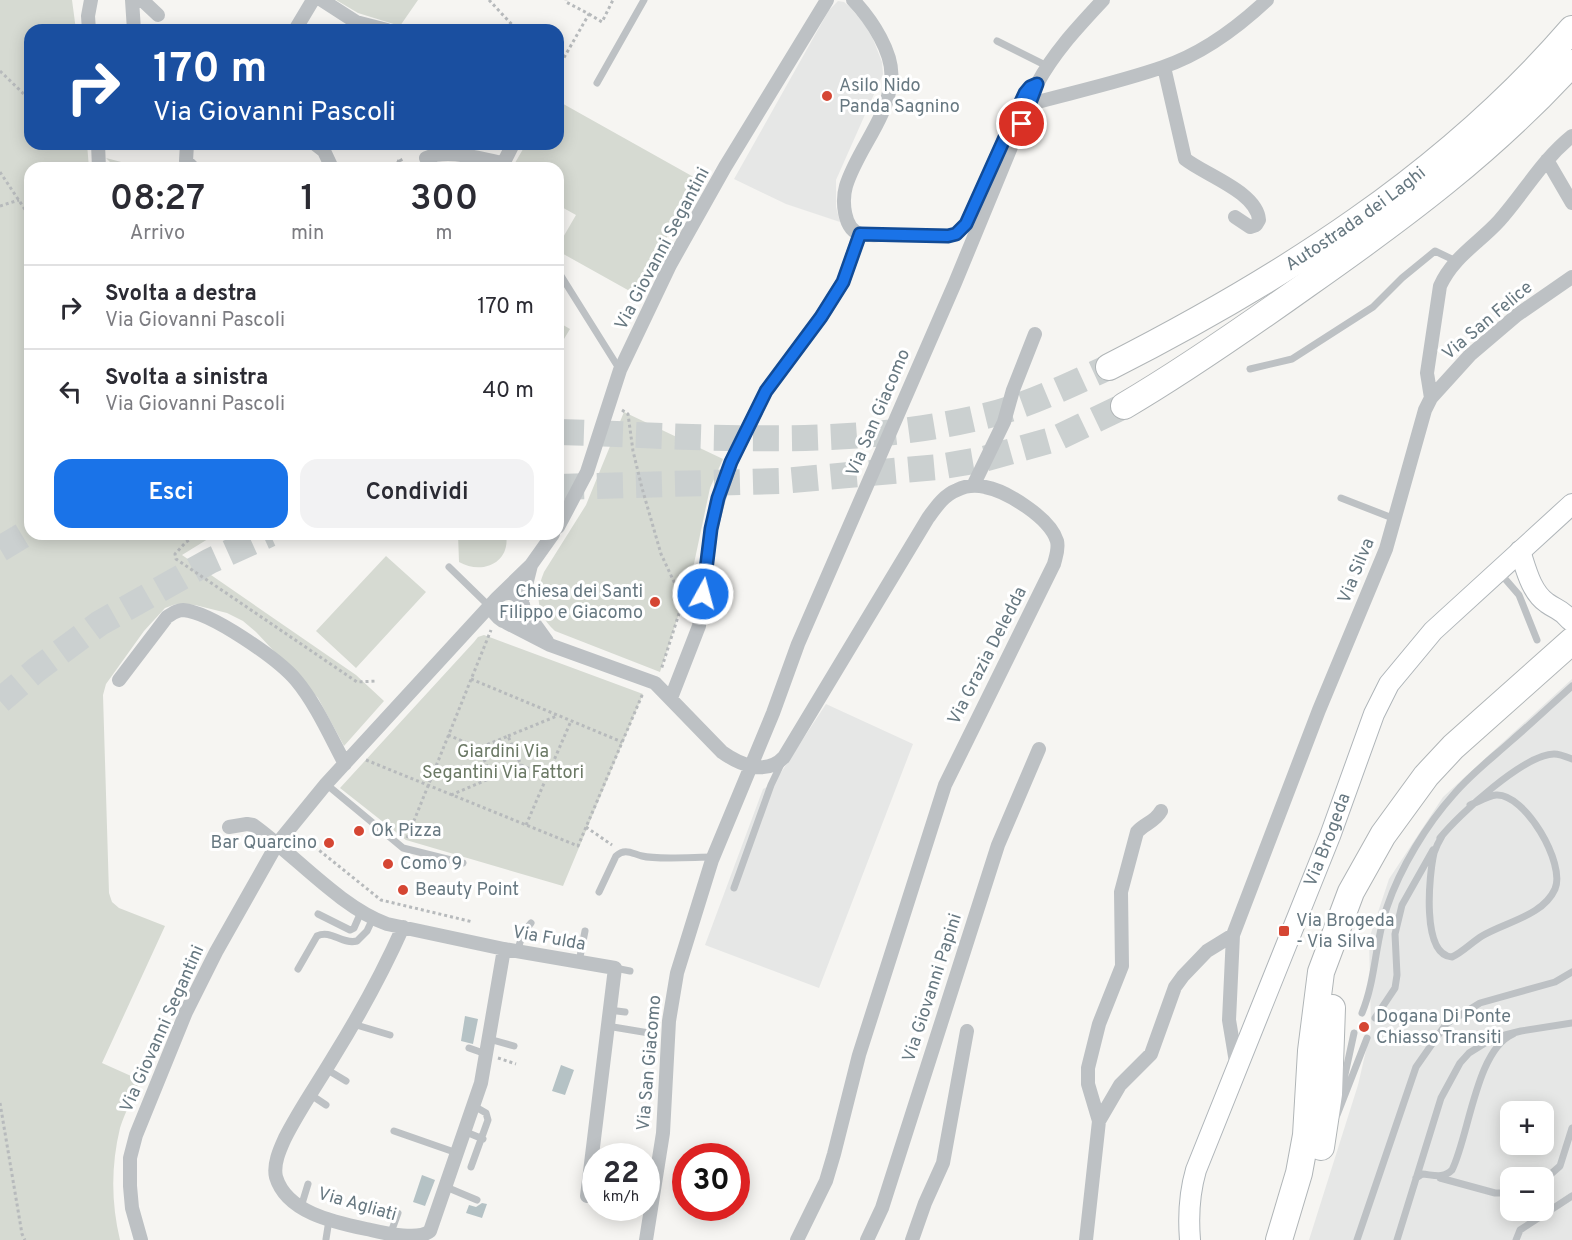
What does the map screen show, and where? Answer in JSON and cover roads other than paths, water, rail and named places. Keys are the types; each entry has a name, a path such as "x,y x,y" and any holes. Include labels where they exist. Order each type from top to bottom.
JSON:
{"highway":[{"name":"Autostrada dei Laghi","path":"1108,367 1178,332 1232,301 1335,237 1426,171 1503,102 1572,29"},
{"name":"Autostrada dei Laghi","path":"1124,406 1194,363 1248,326 1434,192 1518,119 1572,63"},
{"path":"1279,1240 1299,1173 1306,1135 1311,1051 1317,997 1324,963 1351,892 1383,835 1406,802 1453,747 1572,627"},
{"path":"1311,1051 1307,995 1312,954 1329,903 1368,830 1420,760 1446,733 1572,627"},
{"path":"1295,1240 1324,1133 1330,1080 1332,1010 1339,970 1357,920 1377,878 1394,848 1434,794 1487,739 1572,662"}],"street":[{"path":"89,24 92,0"},
{"path":"132,0 134,24"},
{"path":"141,0 158,15"},
{"path":"298,24 313,0"},
{"path":"322,0 356,22 364,24"},
{"name":"Via Giovanni Segantini","path":"564,516 587,472 620,370 681,246 725,168 827,0"},
{"path":"853,0 878,33 891,71 889,90 878,121 845,189 846,214 849,224 854,231 860,234 948,236 961,230 1025,93 1037,84"},
{"name":"Via San Giacomo","path":"646,1240 663,1133 669,1021 675,983 713,857 752,766 798,644 955,283 1037,84 1047,66 1069,37 1103,0"},
{"path":"1030,104 1164,67 1216,41 1246,21 1267,0"},
{"path":"1164,67 1185,159 1247,198 1256,209 1259,220 1256,225 1250,227 1235,217"},
{"name":"Via Silva","path":"1237,1069 1229,1020 1233,935 1319,710 1386,549 1425,410 1431,398 1427,373 1440,286 1446,273 1456,261 1498,221 1547,160 1572,136"},
{"path":"429,160 448,150"},
{"path":"453,150 492,162"},
{"path":"1547,160 1572,203"},
{"path":"670,698 699,626 711,529 718,498 731,462 766,391 821,317 843,282 860,234"},
{"name":"Via San Felice","path":"1431,398 1470,355 1517,315 1572,277"},
{"path":"550,645 516,594 512,593 495,601 495,615 501,622 550,645 652,682 722,752 735,761 752,766 772,767 784,757 932,513 951,493 973,486 1004,422 1013,390 1035,334"},
{"name":"Via Grazia Deledda","path":"797,1240 826,1181 859,1055 945,785 1058,553 1055,537 1045,522 1008,497 984,486 973,486"},
{"name":"Via Brogeda","path":"1190,1240 1188,1218 1190,1191 1196,1170 1330,836 1374,714 1389,684 1433,631 1572,504"},
{"name":"Via Giovanni Segantini","path":"141,1240 132,1208 129,1186 130,1158 136,1135 186,1012 216,952 277,844 326,784 531,565 549,540"},
{"path":"1520,551 1532,585 1546,602 1561,610 1572,627"},
{"name":"Via Giovanni Segantini","path":"523,605 531,565"},
{"path":"501,622 516,621 520,618 523,605"},
{"path":"119,680 167,617 175,611 182,610 195,613 229,630 279,663 308,696 350,759"},
{"name":"Via Giovanni Segantini","path":"454,646 479,629 501,622"},
{"name":"Via Giovanni Papini","path":"867,1240 882,1208 998,845 1039,749"},
{"path":"1086,1240 1099,1121 1088,1084 1088,1068 1099,1024 1122,966 1121,892 1137,832 1142,826 1152,822 1161,811"},
{"path":"229,827 253,825 277,844"},
{"name":"Via Fulda","path":"277,844 367,915 403,927 511,951 615,968"},
{"name":"Via Agliati","path":"403,927 385,968 286,1137 276,1164 276,1175 281,1187 286,1195 301,1207 329,1220 390,1235 418,1239 428,1235 474,1106 511,951"},
{"path":"1099,1121 1120,1085 1151,1054 1175,987 1207,951 1233,935"},
{"path":"593,1143 615,968"},
{"path":"912,1240 943,1163 968,1031"}],"lane":[{"path":"597,83 644,0"},
{"path":"997,41 1047,66"},
{"path":"1250,369 1292,359 1373,307 1402,278 1435,251 1456,261"},
{"path":"564,281 620,370"},
{"path":"1341,498 1395,519"},
{"path":"449,567 495,601"},
{"path":"1498,571 1519,595 1537,640"},
{"path":"1362,1013 1370,991 1379,936 1387,906 1415,849 1455,792 1572,686"},
{"path":"1375,1018 1395,988 1397,975 1395,934 1402,905 1423,865 1442,836 1470,806 1498,782 1533,761 1554,754 1572,759"},
{"path":"734,888 771,785 784,757"},
{"path":"326,784 403,848 462,863"},
{"path":"1442,836 1436,846 1432,865 1430,922 1431,934 1437,949 1444,956 1452,957 1480,937 1528,915 1546,902 1556,888 1557,869 1544,839 1528,814 1511,799 1497,795 1470,806"},
{"path":"599,892 620,852 630,852 643,857 713,857"},
{"path":"318,914 350,930 367,915"},
{"path":"298,969 316,936 327,934 347,942 357,941 367,931 367,915"},
{"path":"511,951 531,923"},
{"path":"579,962 585,931"},
{"path":"615,968 630,971"},
{"path":"1357,1240 1416,1067 1446,1024 1480,1003 1555,982 1572,972"},
{"path":"609,1010 625,1012"},
{"path":"1397,1240 1441,1098 1460,1063 1469,1053 1493,1038 1572,1023"},
{"path":"353,1024 390,1035"},
{"path":"607,1026 655,1034"},
{"path":"1432,1176 1444,1175 1452,1170 1486,1067 1500,1044 1508,1036 1521,1031"},
{"path":"1338,1110 1354,1033"},
{"path":"1322,1151 1367,1038"},
{"path":"489,1039 514,1046"},
{"path":"469,1048 486,1054"},
{"path":"326,1069 346,1081"},
{"path":"311,1095 326,1105"},
{"path":"471,1167 488,1116 474,1106"},
{"path":"1554,1171 1560,1166 1572,1128"},
{"path":"394,1131 457,1154"},
{"path":"466,1132 482,1138"},
{"path":"1416,1178 1422,1174 1500,1194"},
{"path":"301,1207 308,1184"},
{"path":"446,1187 477,1200"},
{"path":"1516,1240 1520,1230 1572,1196"},
{"path":"390,1235 398,1213"},
{"path":"326,1239 329,1220"}],"tunnel":[{"path":"564,432 717,438 876,434 929,427 997,413 1046,395 1109,367"},
{"path":"564,487 782,481 938,467 980,460 1055,439 1124,406"},
{"path":"0,549 24,535"},
{"path":"0,701 36,670 100,623 210,561 257,540"}],"place":[{"name":"Asilo Nido Panda Sagnino","path":"827,96"},
{"name":"Chiesa dei Santi Filippo e Giacomo","path":"655,602"},
{"name":"Ok Pizza","path":"359,831"},
{"name":"Bar Quarcino","path":"329,843"},
{"name":"Como 9","path":"388,864"},
{"name":"Beauty Point","path":"403,890"},
{"name":"Via Brogeda - Via Silva","path":"1284,931"},
{"name":"Dogana Di Ponte Chiasso Transiti","path":"1364,1027"}],"park label":[{"name":"Giardini Via Segantini Via Fattori","path":"503,762"}]}
